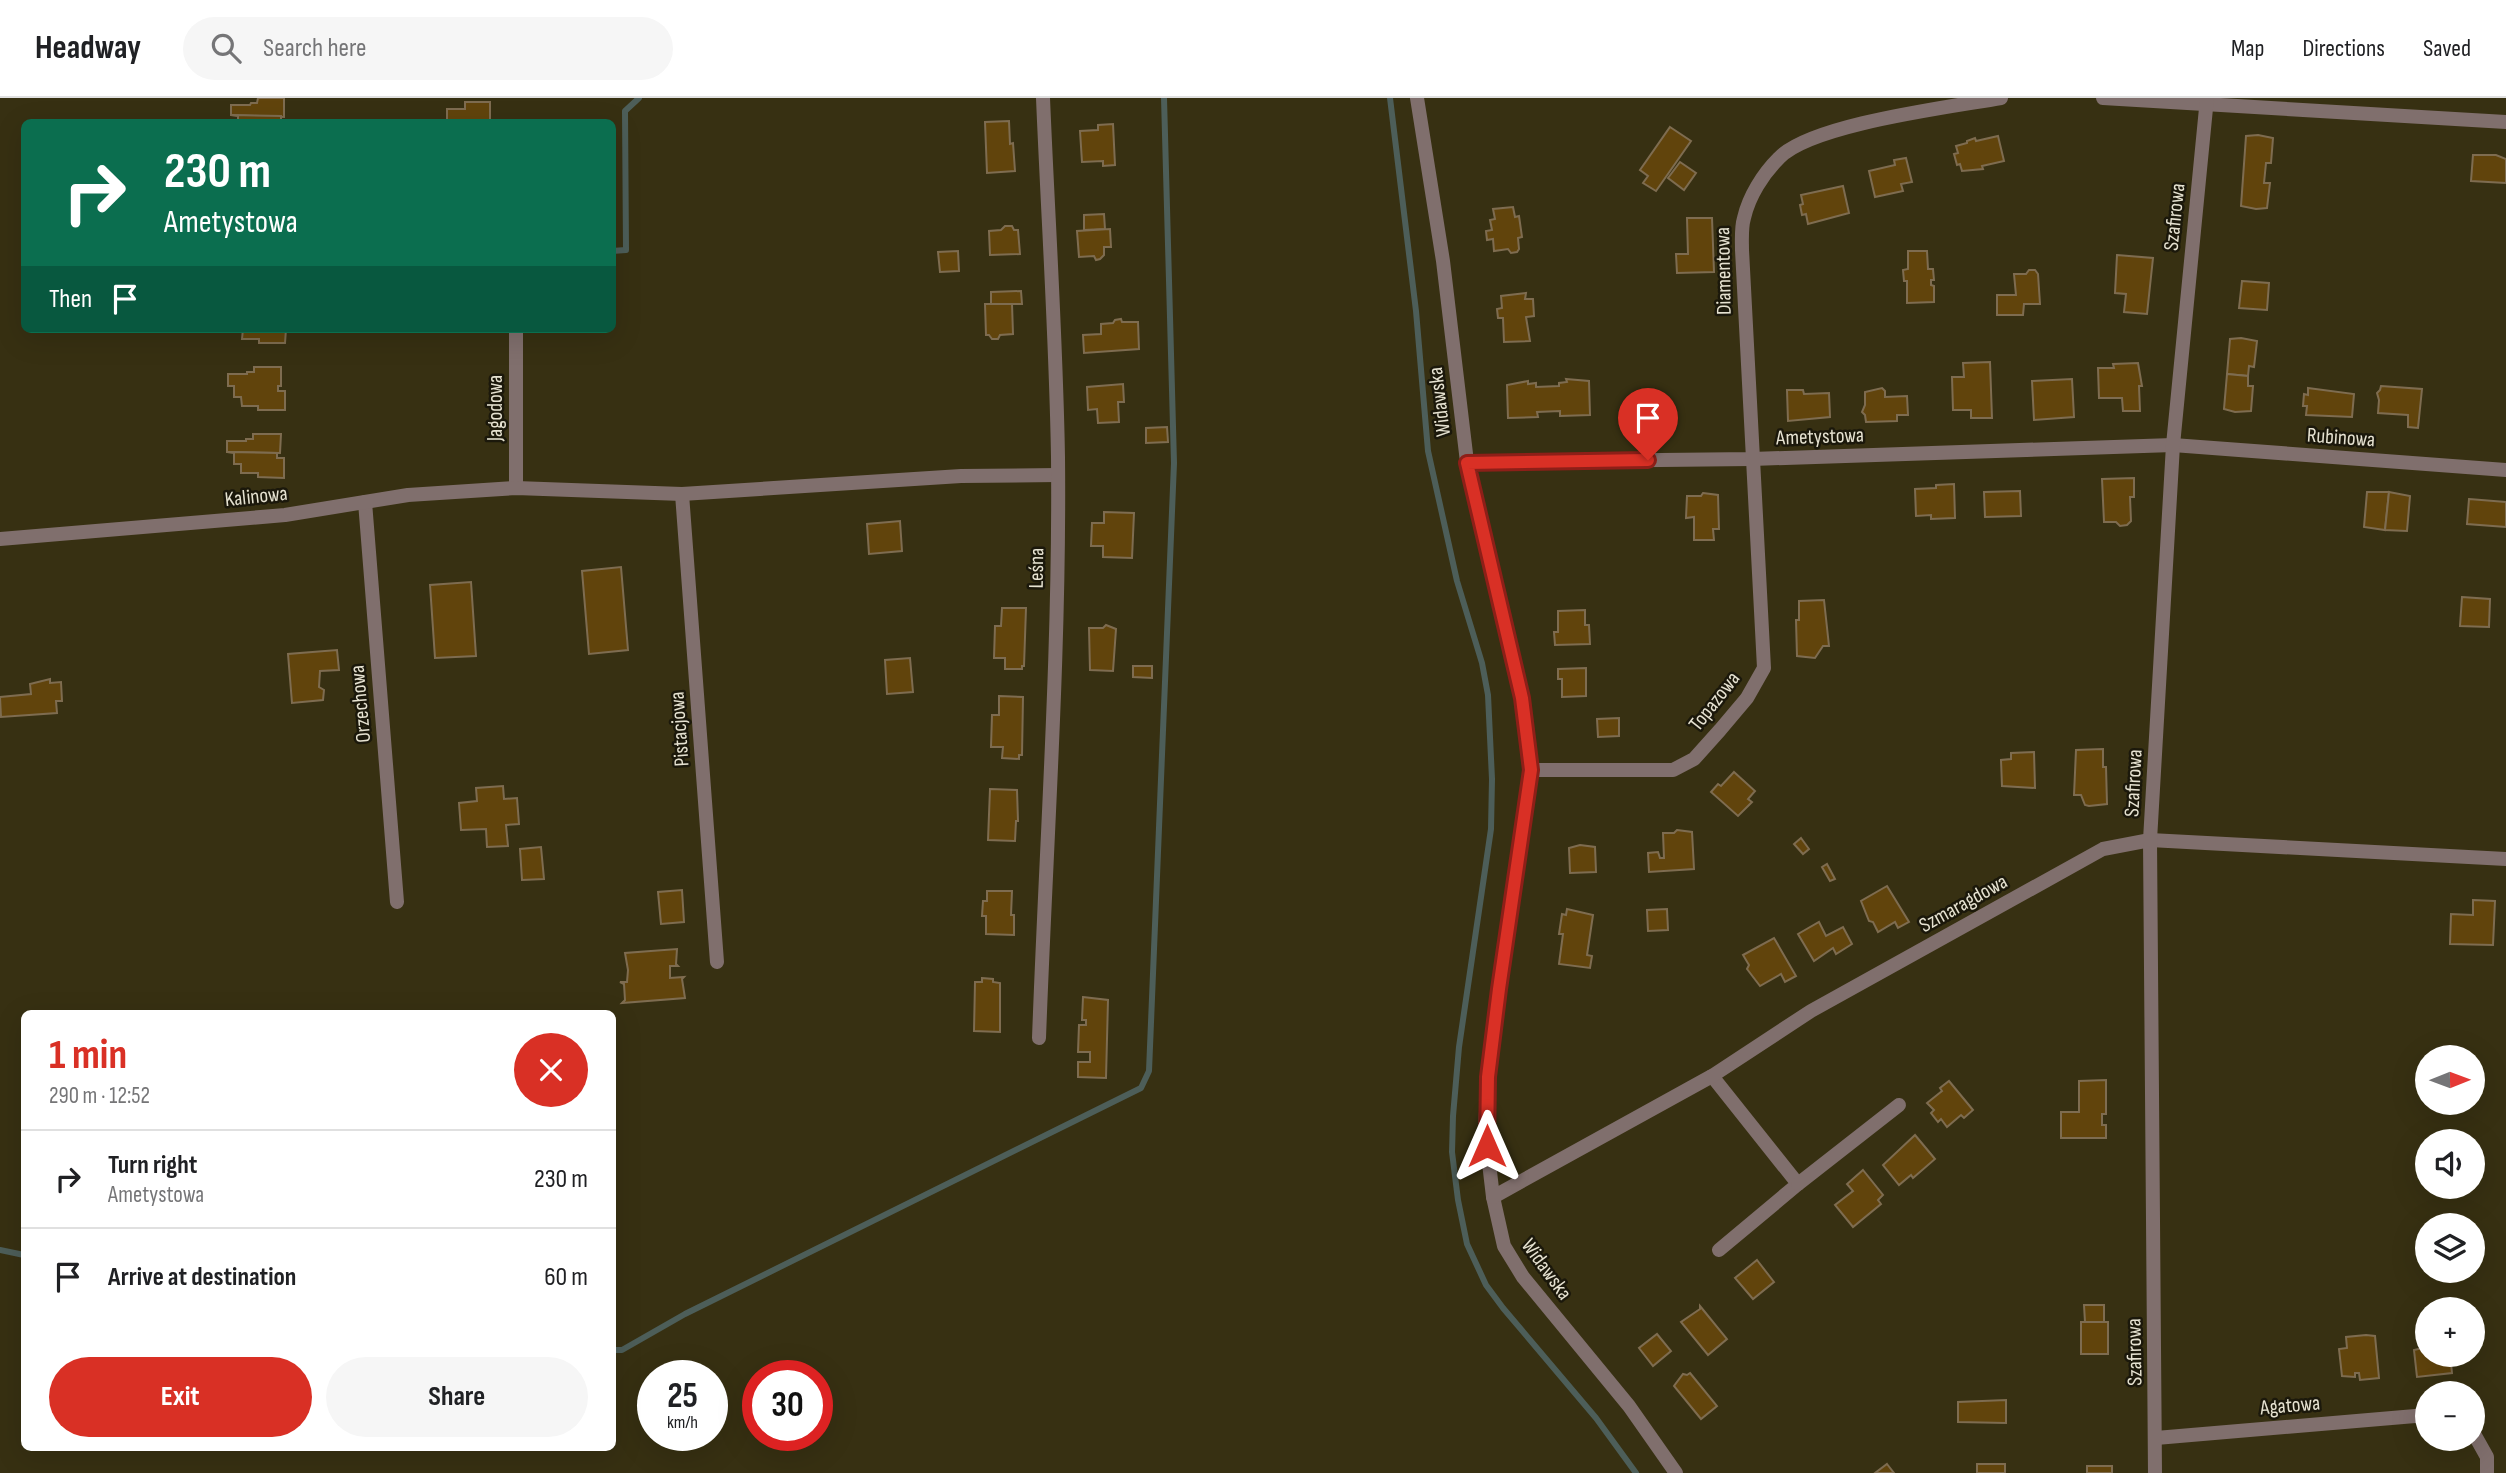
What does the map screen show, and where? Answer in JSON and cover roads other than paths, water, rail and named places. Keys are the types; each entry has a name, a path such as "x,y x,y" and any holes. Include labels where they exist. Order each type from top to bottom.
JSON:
{"street":[{"name":"Leśna","path":"1039,1038 1057,575 1058,475 1043,98"},
{"name":"Widawska","path":"1417,98 1443,261 1467,463 1522,698 1531,770 1488,1077 1485,1129 1493,1196 1504,1246 1523,1277 1629,1406 1676,1473"},
{"name":"Diamentowa","path":"1752,459 1742,250 1744,218 1757,184 1780,155 1818,135 1921,112 2001,98"},
{"path":"2103,98 2207,102 2506,122"},
{"name":"Szafirowa","path":"2155,1473 2150,840 2174,445 2207,102"},
{"name":"Jagodowa","path":"516,333 516,488"},
{"name":"Ametystowa","path":"1467,463 1752,459 2174,445"},
{"name":"Rubinowa","path":"2174,445 2506,470"},
{"name":"Topazowa","path":"1531,770 1673,770 1694,759 1747,698 1764,668 1752,459"},
{"name":"Kalinowa","path":"0,539 285,515 408,495 516,488 682,494 961,476 1058,475"},
{"name":"Pistacjowa","path":"682,494 717,962"},
{"name":"Orzechowa","path":"365,502 397,902"},
{"name":"Szmaragdowa","path":"1493,1196 1712,1076 1811,1011 2103,849 2150,840 2506,859"},
{"path":"1712,1076 1798,1184"},
{"path":"1719,1250 1899,1105"},
{"name":"Agatowa","path":"2156,1438 2415,1416"},
{"path":"2484,1451 2487,1457 2487,1473"}],"waterway":[{"path":"616,251 626,250 625,111 639,98"},
{"path":"616,1350 622,1350 685,1314 1141,1088 1149,1071 1174,463 1164,98"},
{"path":"1390,98 1416,311 1428,451 1457,581 1482,663 1488,695 1492,779 1491,829 1459,1047 1452,1152 1458,1200 1467,1244 1486,1285 1596,1418 1636,1473"},
{"path":"0,1250 21,1254"}]}
